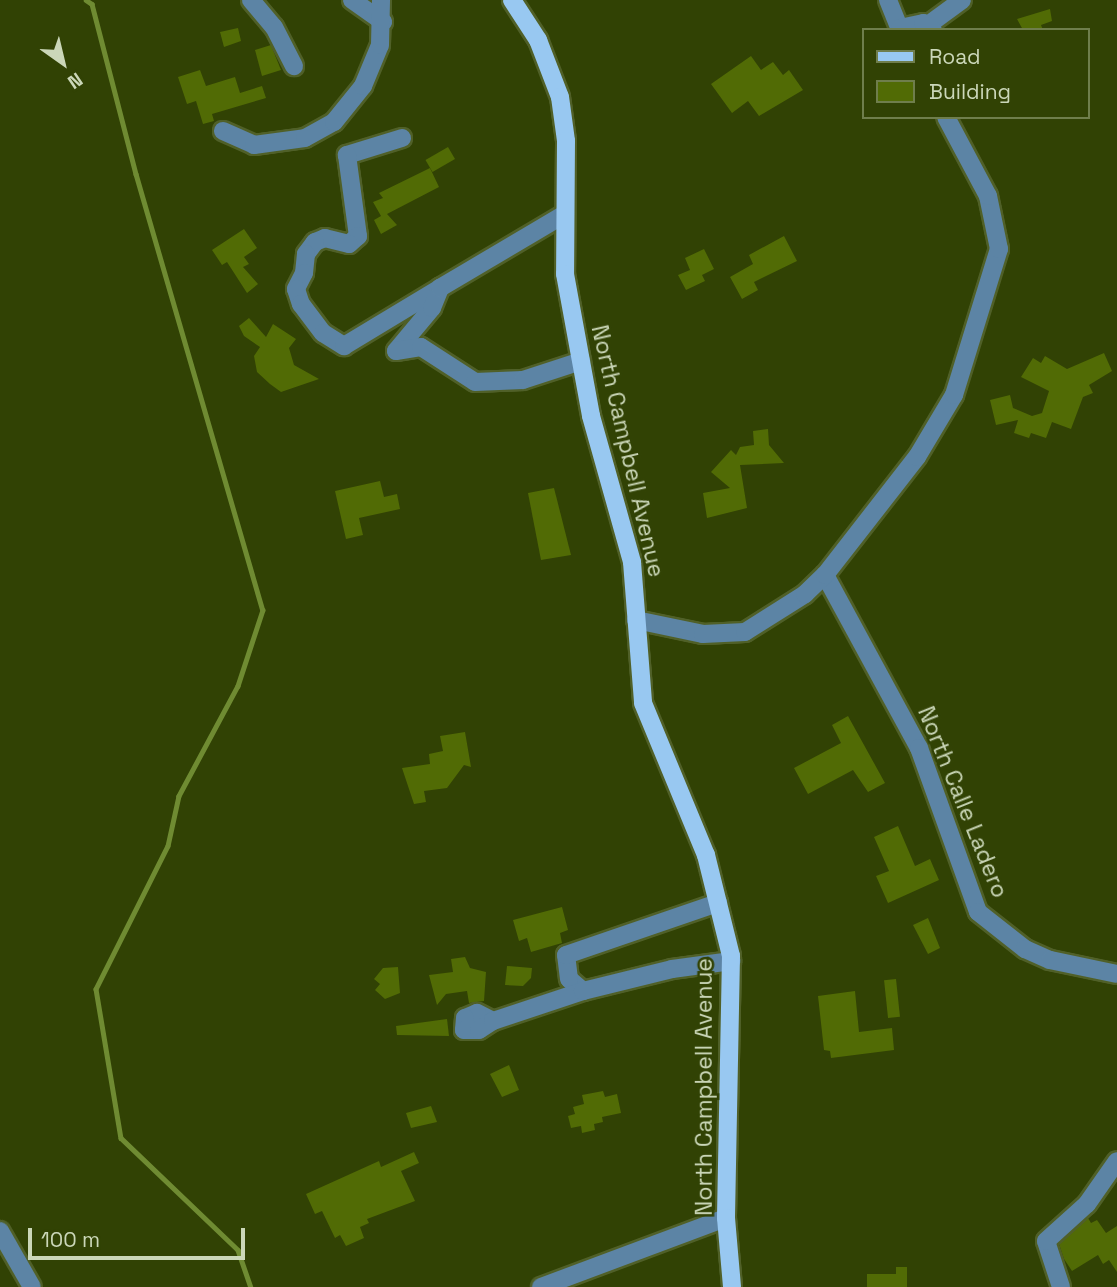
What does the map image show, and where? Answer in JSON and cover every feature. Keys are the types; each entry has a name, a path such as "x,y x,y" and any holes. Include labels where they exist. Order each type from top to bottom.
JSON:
{"main road":[{"name":"North Campbell Avenue","path":"512,0 538,40 560,97 566,141 565,274 581,361 632,562 639,676 649,722 706,855 731,961 726,1218 732,1287"}],"street":[{"path":"251,0 274,27 294,65"},
{"path":"352,0 383,22"},
{"path":"223,131 254,145 305,138 334,122 363,86 380,45 383,22 381,0"},
{"path":"887,0 900,28"},
{"path":"931,27 962,0"},
{"path":"636,620 703,634 745,632 805,594 825,575 917,457 954,396 999,249 988,197 947,119"},
{"path":"402,138 347,155 358,236 349,244 324,238 316,242 306,254 304,273 296,289 301,303 323,333 344,346 565,214"},
{"path":"440,288 432,308 396,351 421,347 475,382 523,380 581,361"},
{"name":"North Calle Ladero","path":"825,575 919,748 978,912 1006,938 1050,960 1117,974"},
{"path":"583,991 569,979 566,955 718,903"},
{"path":"493,1021 583,991 672,969 731,961"},
{"path":"1060,1287 1046,1241 1087,1204 1117,1161"},
{"path":"541,1287 726,1218"},
{"path":"0,1231 32,1287"}],"building":[{"path":"1050,9 1052,21 1041,25 1042,28 1022,28 1017,19"},
{"path":"238,28 241,41 224,47 220,32"},
{"path":"271,45 281,70 262,76 255,50"},
{"path":"751,56 761,70 773,62 783,75 789,70 803,90 759,116 748,101 732,113 711,84"},
{"path":"200,70 206,86 235,77 240,93 262,86 266,98 212,114 214,121 203,124 196,101 187,104 178,77"},
{"path":"448,147 455,159 432,172 425,160"},
{"path":"430,168 439,187 387,214 397,225 381,234 374,220 381,216 373,202 383,198 379,193"},
{"path":"244,229 257,248 244,257 249,264 243,267 258,284 247,293 227,262 222,265 212,250"},
{"path":"784,236 797,261 754,282 758,290 742,299 730,277 753,264 749,255"},
{"path":"704,249 714,269 702,275 705,281 686,290 678,275 690,270 685,258"},
{"path":"249,318 266,337 273,324 296,339 289,348 294,365 319,379 281,392 270,384 257,372 254,356 260,347 244,336 239,326"},
{"path":"1104,353 1112,371 1089,385 1093,393 1083,397 1071,429 1052,422 1046,438 1031,433 1029,438 1014,433 1018,420 996,425 990,400 1010,395 1013,408 1032,416 1042,413 1049,391 1021,377 1033,358 1041,363 1045,356 1067,369"},
{"path":"768,429 769,445 784,463 740,465 747,508 707,518 703,493 730,488 711,472 731,450 736,455 740,447 754,445 753,431"},
{"path":"380,481 384,497 397,494 400,509 359,518 363,535 346,539 335,491"},
{"path":"554,488 571,555 541,560 528,493"},
{"path":"848,716 885,783 868,792 853,770 808,794 794,768 841,743 832,725"},
{"path":"465,732 471,767 464,765 447,788 424,791 426,802 414,804 402,768 430,764 429,754 443,751 440,736"},
{"path":"898,826 915,866 930,859 939,880 888,903 876,876 889,871 874,837"},
{"path":"562,907 568,930 560,933 562,943 531,952 527,938 519,941 513,920"},
{"path":"928,918 940,948 928,954 913,925"},
{"path":"465,957 470,968 486,972 484,1001 469,1003 467,991 446,994 437,1005 429,975 453,972 451,959"},
{"path":"507,966 532,968 531,978 523,986 505,985"},
{"path":"398,967 400,993 385,999 375,990 380,984 374,979 383,968"},
{"path":"896,979 900,1017 888,1018 884,980"},
{"path":"855,991 859,1032 892,1028 894,1050 831,1058 830,1051 824,1050 818,996"},
{"path":"447,1019 449,1036 397,1035 396,1026"},
{"path":"509,1065 519,1090 502,1097 490,1074"},
{"path":"603,1091 605,1097 617,1094 621,1113 602,1117 603,1122 594,1124 595,1130 582,1133 581,1126 571,1128 568,1116 575,1114 573,1107 584,1104 582,1095"},
{"path":"431,1106 437,1122 411,1128 406,1113"},
{"path":"414,1152 419,1163 401,1171 415,1201 367,1219 369,1223 360,1227 364,1238 346,1246 340,1235 335,1238 322,1211 315,1214 306,1194 379,1161 381,1167"},
{"path":"1088,1218 1091,1223 1097,1220 1106,1233 1117,1226 1117,1272 1109,1260 1103,1264 1098,1255 1072,1271 1064,1259 1059,1244"},
{"path":"896,1267 907,1267 907,1287 867,1287 867,1274 896,1274"}],"waterway":[{"path":"86,0 92,4 136,174 263,610 238,686 179,796 168,846 96,989 121,1138 238,1250 251,1287"}]}
